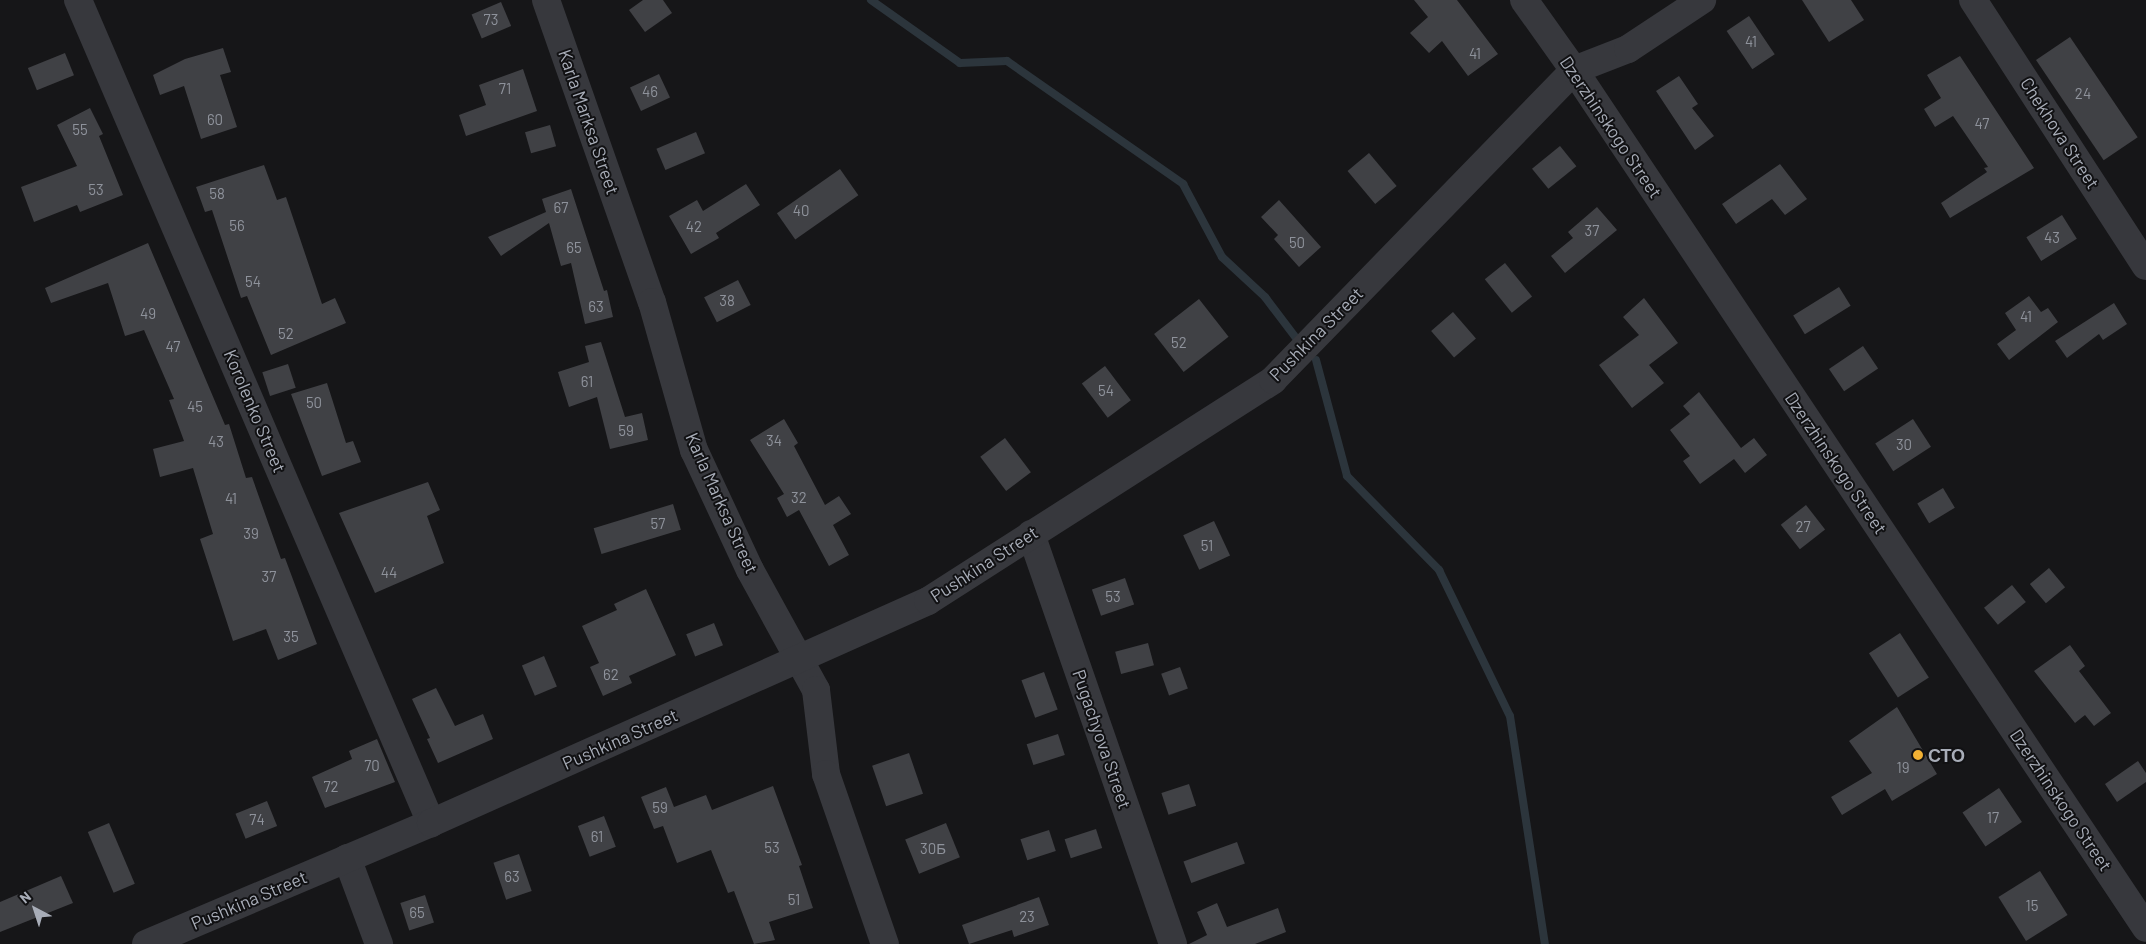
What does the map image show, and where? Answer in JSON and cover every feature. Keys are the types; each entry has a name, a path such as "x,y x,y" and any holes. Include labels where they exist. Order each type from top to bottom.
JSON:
{"street":[{"name":"Korolenko Street","path":"78,0 431,823"},
{"name":"Karla Marksa Street","path":"546,0 652,302 694,450 750,570 801,658 816,690 826,774 886,944"},
{"name":"Dzerzhinskogo Street","path":"1524,0 1574,70 2146,928"},
{"name":"Pushkina Street","path":"146,944 431,823 928,601 1273,380 1574,70 1628,49 1702,0"},
{"name":"Chekhova Street","path":"1973,0 2146,266"},
{"name":"Pugachyova Street","path":"1031,534 1173,944"},
{"path":"347,858 378,944"}],"building":[{"path":"643,0 663,0 672,13 645,32 629,10"},
{"path":"1414,0 1457,0 1498,54 1468,76 1442,41 1429,53 1410,33 1428,17"},
{"path":"1802,0 1851,0 1864,20 1829,42"},
{"path":"501,2 511,26 482,38 472,15"},
{"path":"1749,16 1775,54 1752,69 1727,31"},
{"path":"2070,37 2138,137 2104,160 2036,60"},
{"path":"223,48 231,72 220,75 237,127 201,139 184,86 160,95 153,75 185,59"},
{"path":"65,53 74,75 37,90 28,68"},
{"path":"1960,56 2034,168 1950,218 1941,203 1987,172 1984,168 1988,167 1953,116 1935,127 1924,109 1941,98 1927,75"},
{"path":"523,69 537,111 466,136 459,115 486,105 479,85"},
{"path":"659,74 670,98 641,111 630,88"},
{"path":"1679,76 1698,104 1692,108 1714,136 1695,150 1656,91"},
{"path":"90,108 103,134 99,136 123,195 80,212 77,205 34,222 21,187 77,166 57,125"},
{"path":"550,125 556,146 531,153 525,132"},
{"path":"696,132 705,153 665,170 656,149"},
{"path":"1560,146 1576,166 1548,189 1532,169"},
{"path":"1369,153 1397,186 1375,204 1348,171"},
{"path":"1780,164 1807,199 1785,215 1772,199 1736,224 1722,204"},
{"path":"264,165 277,200 286,197 322,304 335,298 346,323 271,355 247,296 241,298 212,210 205,212 196,187"},
{"path":"840,169 858,195 795,239 777,213"},
{"path":"746,184 760,205 716,233 719,238 691,254 669,216 697,200 703,211"},
{"path":"571,189 604,291 607,290 613,317 585,324 571,263 561,266 549,223 501,256 488,237 546,212 542,199"},
{"path":"1279,200 1321,247 1299,267 1274,239 1278,235 1261,217"},
{"path":"1597,207 1617,230 1565,273 1551,256 1573,238 1568,232"},
{"path":"2062,215 2077,239 2041,261 2026,237"},
{"path":"148,243 225,425 229,424 246,478 252,477 281,559 285,558 317,644 278,660 266,629 233,641 200,539 213,534 193,468 160,477 153,449 184,441 169,400 174,399 144,330 125,336 108,283 51,303 45,288"},
{"path":"1505,263 1532,296 1512,313 1485,279"},
{"path":"738,280 751,305 717,322 704,297"},
{"path":"1839,287 1851,306 1805,334 1793,316"},
{"path":"2029,296 2041,312 2048,308 2058,322 2009,360 1997,344 2016,330 2005,313"},
{"path":"1644,298 1678,343 1649,365 1664,383 1632,408 1599,365 1639,335 1623,317"},
{"path":"1199,299 1229,337 1184,372 1154,334"},
{"path":"2114,303 2127,324 2103,340 2099,334 2067,358 2055,341"},
{"path":"1453,312 1476,338 1454,357 1431,331"},
{"path":"601,342 625,417 642,413 648,440 610,449 597,397 569,407 558,372 589,362 585,346"},
{"path":"1863,346 1878,368 1844,391 1829,369"},
{"path":"288,364 296,388 270,396 262,372"},
{"path":"1105,366 1131,400 1108,418 1082,383"},
{"path":"327,383 346,443 353,441 361,462 322,476 291,394"},
{"path":"1699,392 1741,448 1754,438 1767,455 1745,473 1734,459 1700,484 1683,461 1690,456 1670,430 1690,414 1683,406"},
{"path":"784,419 798,443 794,446 825,505 839,496 851,514 833,525 849,555 829,566 799,510 787,517 777,498 784,494 750,440"},
{"path":"1913,419 1931,447 1893,471 1875,444"},
{"path":"1005,438 1031,472 1006,491 980,457"},
{"path":"428,482 440,510 427,516 444,563 375,593 339,513"},
{"path":"1943,488 1955,508 1929,523 1917,503"},
{"path":"673,504 681,530 602,554 594,528"},
{"path":"1806,505 1825,529 1800,549 1781,525"},
{"path":"1214,521 1230,555 1199,570 1183,535"},
{"path":"2049,568 2065,587 2046,603 2030,584"},
{"path":"1125,578 1134,604 1101,616 1092,589"},
{"path":"2012,585 2026,602 1998,625 1984,608"},
{"path":"646,589 676,655 629,676 632,683 603,696 590,667 599,663 582,626 617,610 614,604"},
{"path":"714,623 723,645 695,656 686,634"},
{"path":"1900,633 1929,677 1898,698 1869,653"},
{"path":"1148,643 1154,665 1121,674 1115,652"},
{"path":"2070,645 2085,666 2079,671 2111,713 2094,726 2085,715 2075,723 2034,671"},
{"path":"544,656 557,686 535,696 522,665"},
{"path":"1180,667 1188,689 1169,695 1161,674"},
{"path":"1044,672 1058,710 1035,718 1021,680"},
{"path":"436,688 455,726 483,714 493,739 438,763 427,739 430,738 412,699"},
{"path":"1897,707 1937,774 1892,801 1885,789 1842,815 1831,797 1872,773 1849,741"},
{"path":"1058,734 1065,755 1033,765 1027,744"},
{"path":"377,739 395,782 325,808 312,777 352,759 349,751"},
{"path":"909,753 923,794 886,806 872,766"},
{"path":"2138,761 2146,773 2146,782 2117,802 2105,784"},
{"path":"1189,784 1196,806 1169,815 1161,793"},
{"path":"773,786 802,865 799,866 813,908 769,922 775,940 754,944 734,891 728,893 711,850 677,863 663,826 654,829 641,797 666,787 674,807 706,795 712,810"},
{"path":"1999,788 2022,822 1985,847 1963,813"},
{"path":"267,801 277,826 246,839 235,814"},
{"path":"604,816 616,847 590,857 578,826"},
{"path":"109,823 135,884 114,893 88,832"},
{"path":"946,823 960,857 919,874 905,839"},
{"path":"1096,829 1102,848 1071,858 1065,839"},
{"path":"1049,830 1056,851 1027,860 1020,839"},
{"path":"1237,842 1245,864 1191,883 1183,861"},
{"path":"519,854 532,891 506,900 493,863"},
{"path":"2040,871 2068,915 2026,941 1998,897"},
{"path":"61,876 73,903 0,932 0,902"},
{"path":"425,895 434,923 409,931 400,903"},
{"path":"1039,897 1049,925 1014,937 1012,930 969,944 962,925"},
{"path":"1217,903 1227,927 1278,908 1286,932 1255,944 1189,944 1207,935 1197,912"}],"waterway":[{"path":"871,0 960,63 1007,61 1183,184 1222,257 1265,297 1296,338"},
{"path":"1316,360 1347,476 1439,570 1510,716 1545,944"}],"place":[{"name":"СТО","path":"1918,755"}]}
